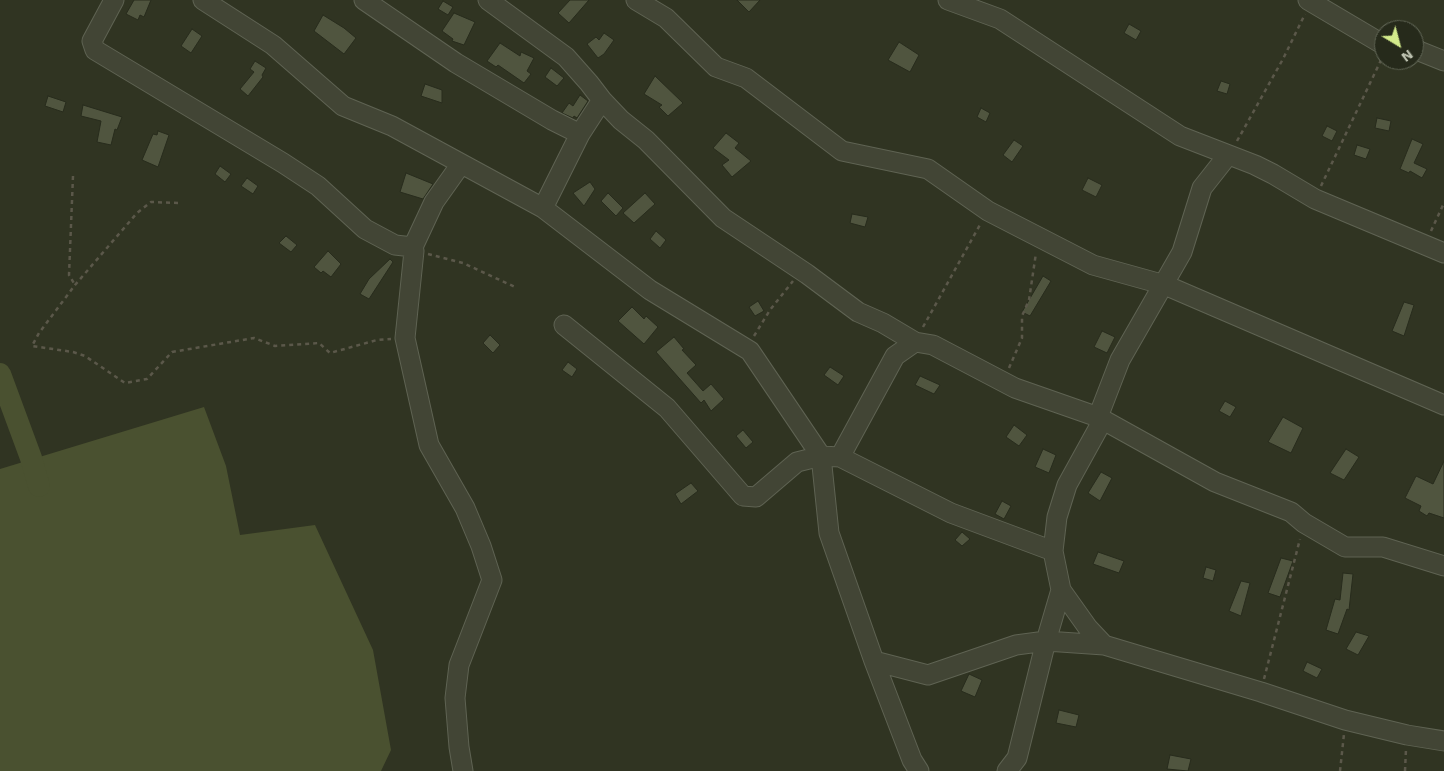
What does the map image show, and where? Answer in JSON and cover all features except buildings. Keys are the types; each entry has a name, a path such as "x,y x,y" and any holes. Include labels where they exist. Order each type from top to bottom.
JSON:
{"street":[{"path":"114,0 92,41 95,50 283,162 318,186 365,229 395,245 414,249"},
{"path":"204,0 273,45 342,106 392,126 543,208 650,290 750,351 821,456 829,534 874,661 912,760 919,771"},
{"path":"364,0 456,63 552,120 580,134"},
{"path":"488,0 566,57 621,120 646,140 723,218 801,270 858,312 883,323 914,342 933,345 1015,388 1098,417 1215,482 1291,512 1304,523 1345,547 1383,547 1444,566"},
{"path":"636,0 666,18 716,67 746,78 842,151 928,169 988,211 1094,265 1164,285 1444,405"},
{"path":"948,0 1000,19 1180,136 1272,174 1315,199 1444,253"},
{"path":"1310,1 1374,39"},
{"path":"1424,52 1444,62"},
{"path":"543,208 580,134 602,100"},
{"path":"1104,645 1088,628 1061,590 1053,551 1057,517 1067,485 1099,427 1098,417 1120,360 1182,252 1202,188 1228,155"},
{"path":"461,164 434,202 414,249 405,338 429,445 465,508 481,546 492,580 459,665 455,698 463,771"},
{"path":"564,325 667,408 743,496 756,496 797,462 821,456 840,456 951,513 1053,551"},
{"path":"840,456 895,356 914,342"},
{"path":"1007,771 1017,758 1046,641 1061,590"},
{"path":"874,661 928,675 1016,645 1046,641 1104,645 1345,720 1407,735 1444,740"}],"path":[{"path":"1228,155 1283,59 1310,1"},
{"path":"1315,199 1377,70"},
{"path":"73,176 69,275 75,284"},
{"path":"178,203 150,202 137,213 75,284 39,333 32,346 73,352 85,356 125,383 147,379 172,352 254,338 275,346 319,343 330,353 376,340 405,338"},
{"path":"1425,244 1444,203"},
{"path":"914,342 988,211"},
{"path":"1004,381 1022,338 1022,316 1029,300 1041,238"},
{"path":"414,249 463,263 515,287"},
{"path":"750,351 755,335 770,310 801,270"},
{"path":"1260,692 1304,523"},
{"path":"1340,771 1345,720"},
{"path":"1405,771 1407,735"}],"shaded area":[{"path":"204,407 226,466 240,535 315,525 373,650 391,750 381,771 0,771 0,469"}],"waterway":[{"path":"0,374 31,458 39,486"}]}
